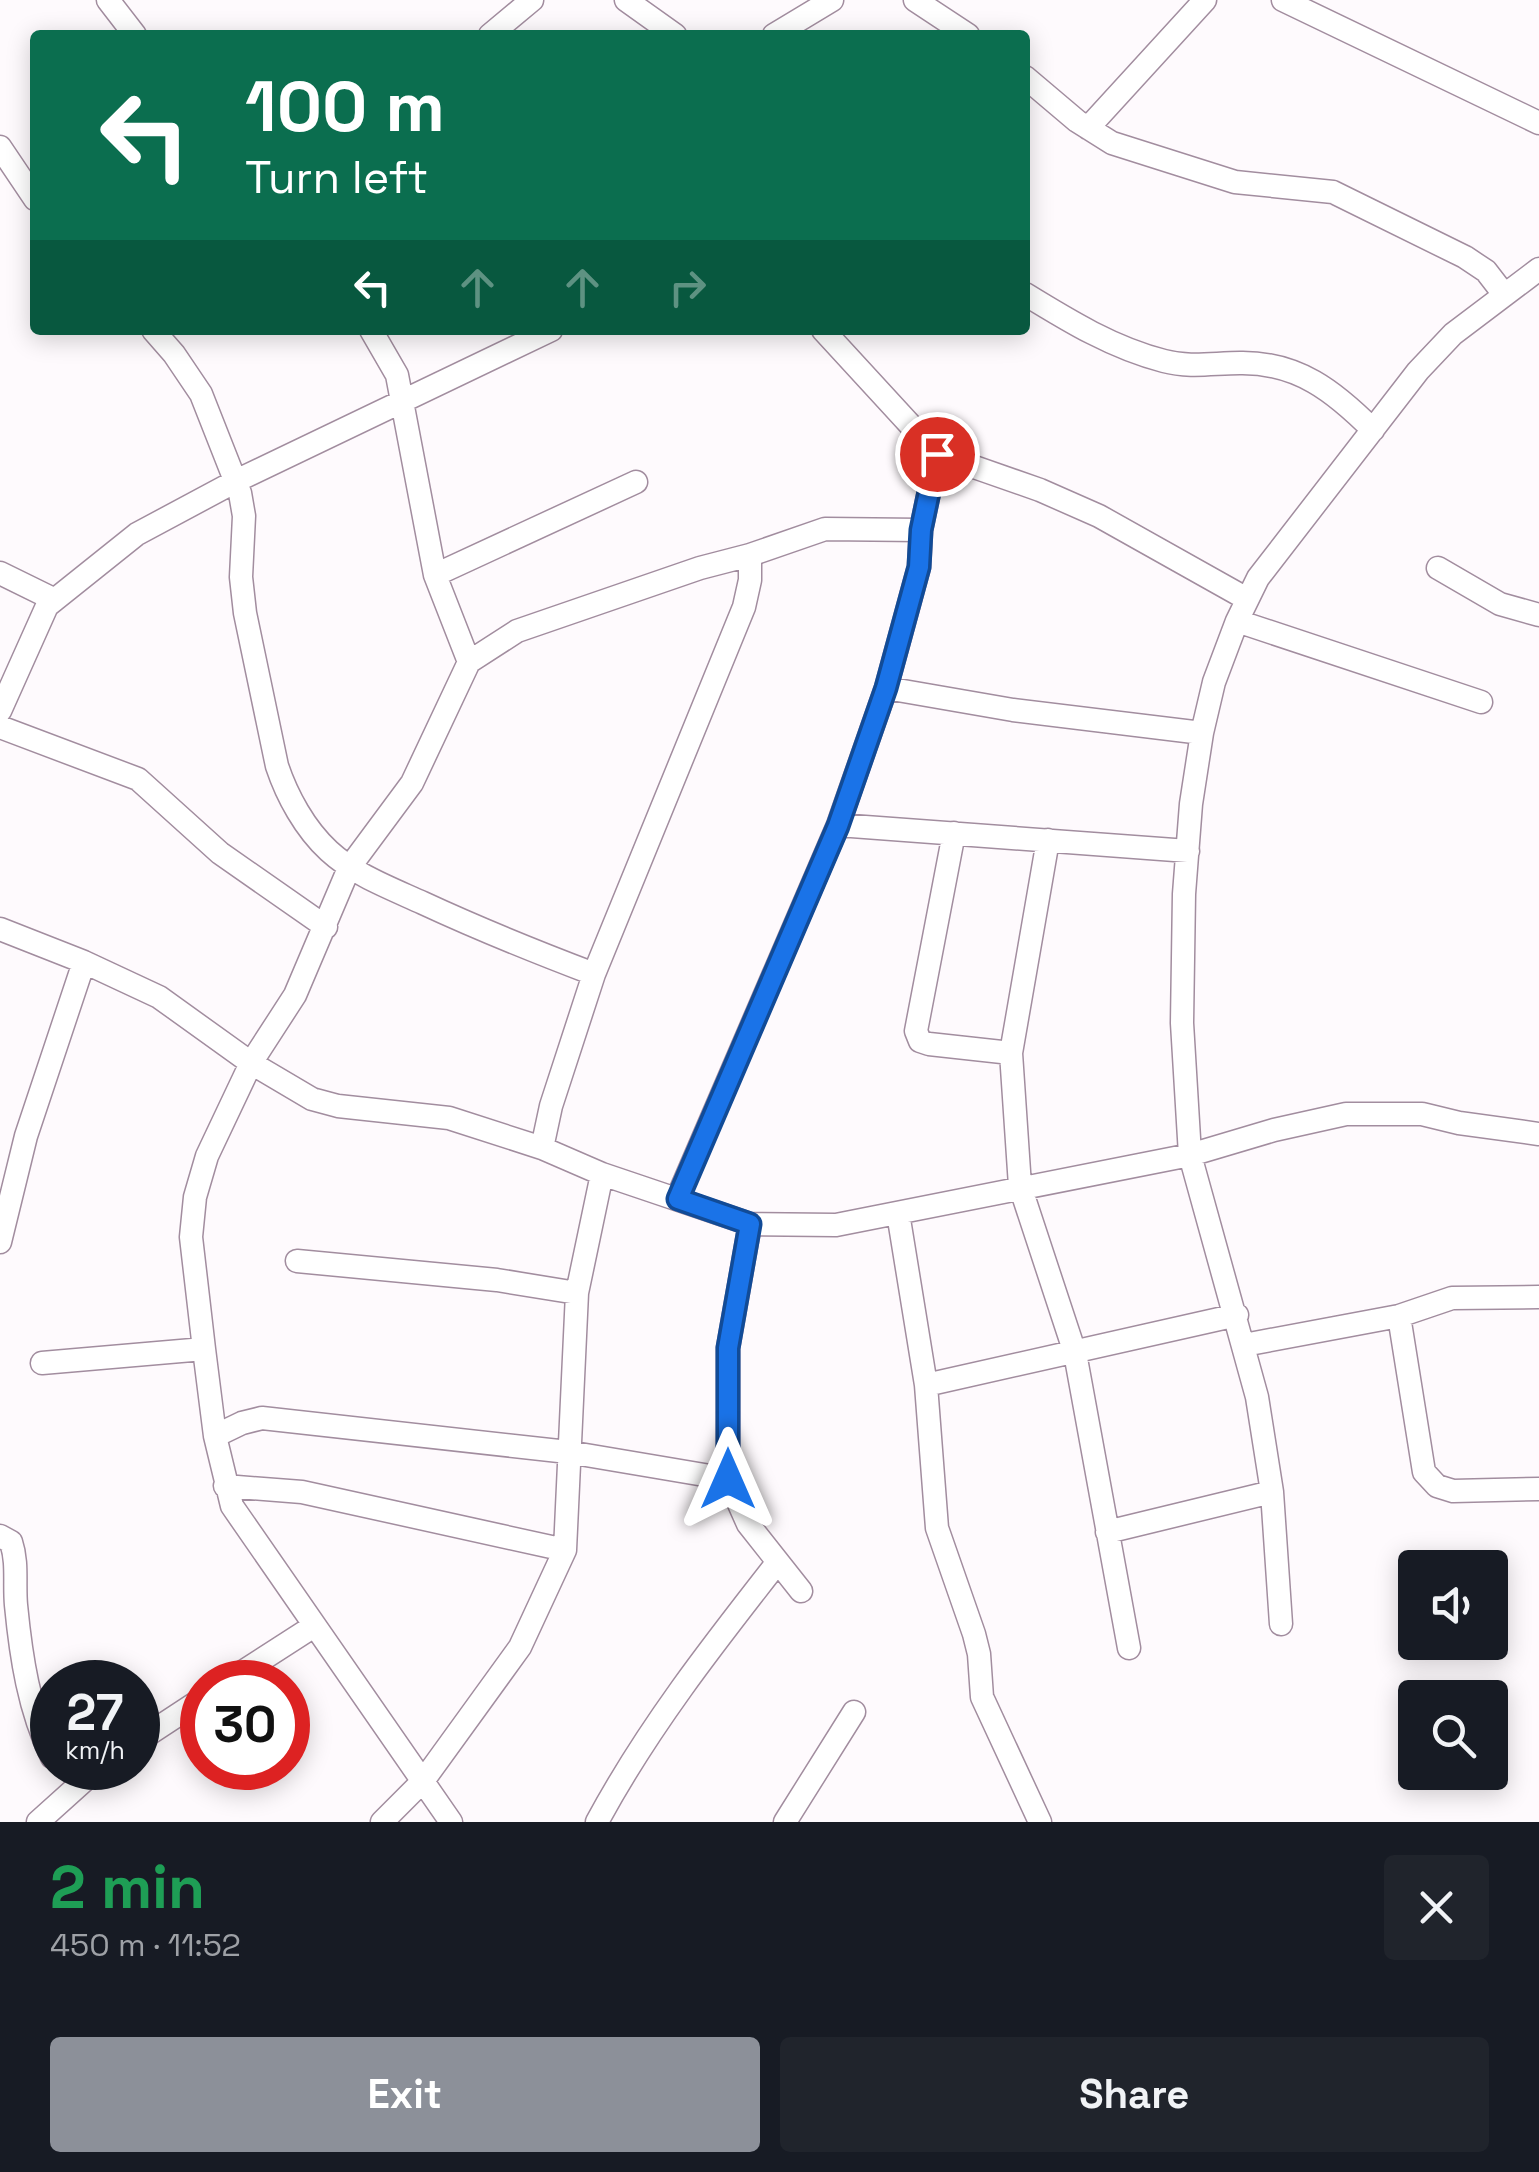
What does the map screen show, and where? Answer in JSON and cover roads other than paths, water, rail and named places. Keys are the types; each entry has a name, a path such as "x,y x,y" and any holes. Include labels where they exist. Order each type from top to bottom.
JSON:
{"street":[{"path":"108,0 131,30"},
{"path":"496,30 532,0"},
{"path":"626,0 668,30"},
{"path":"782,30 832,0"},
{"path":"915,0 960,30"},
{"path":"1088,128 1205,0"},
{"path":"1283,0 1539,123"},
{"path":"1030,80 1088,128 1134,152 1235,182 1333,192 1465,257 1486,272 1504,293"},
{"path":"0,147 30,192"},
{"path":"1281,1624 1272,1492 1257,1397 1190,1155 1182,1024 1184,894 1191,804 1202,733 1214,682 1237,621 1268,564 1418,371 1454,334 1539,269"},
{"path":"1030,297 1076,326 1166,362 1241,362 1292,370 1338,396 1373,430"},
{"path":"157,335 201,394 236,481 244,516 244,613 277,766 285,789 306,823 325,848 349,868 506,940 594,974"},
{"path":"374,335 397,375 435,575 469,662"},
{"path":"0,710 53,599 137,534 236,481 542,335"},
{"path":"828,335 937,454 1040,490 1099,516 1247,599"},
{"path":"678,1199 838,826 886,688 919,567 921,530 937,454"},
{"path":"435,575 636,482"},
{"path":"451,1822 244,1527 225,1486 190,1237 195,1197 207,1156 251,1063 295,995 349,868 412,783 469,662 517,631 825,529 921,530"},
{"path":"542,1148 551,1106 594,974 744,607 750,555"},
{"path":"1438,568 1500,604 1539,615"},
{"path":"0,573 53,599"},
{"path":"1237,621 1481,702"},
{"path":"886,688 1013,710 1202,733"},
{"path":"0,727 138,779 220,853 326,927"},
{"path":"838,826 1188,851"},
{"path":"954,833 916,1031 920,1041 929,1044 1011,1053"},
{"path":"1048,840 1011,1053 1020,1186 1075,1352 1129,1648"},
{"path":"0,929 159,997 300,1093 338,1106 449,1118 750,1224 836,1225 1190,1155 1346,1114 1422,1114 1539,1134"},
{"path":"0,1242 26,1136 84,962"},
{"path":"382,1822 423,1781 529,1632 566,1550 577,1293 602,1174"},
{"path":"898,1213 926,1385 937,1528 976,1644 982,1697 1040,1822"},
{"path":"750,1224 728,1348 728,1479 748,1524 801,1591"},
{"path":"297,1261 497,1280 577,1293"},
{"path":"1244,1345 1398,1316 1452,1298 1539,1297"},
{"path":"926,1385 1236,1315"},
{"path":"1398,1316 1424,1472 1436,1486 1453,1490 1539,1488"},
{"path":"42,1363 204,1349"},
{"path":"215,1436 262,1418 568,1452 728,1479"},
{"path":"225,1486 302,1492 566,1550"},
{"path":"1106,1532 1272,1492"},
{"path":"0,1536 11,1542 15,1555 16,1601 30,1695"},
{"path":"597,1822 620,1778 694,1670 777,1563"},
{"path":"262,1660 314,1626"},
{"path":"785,1822 854,1712"},
{"path":"38,1822 70,1791"}]}
